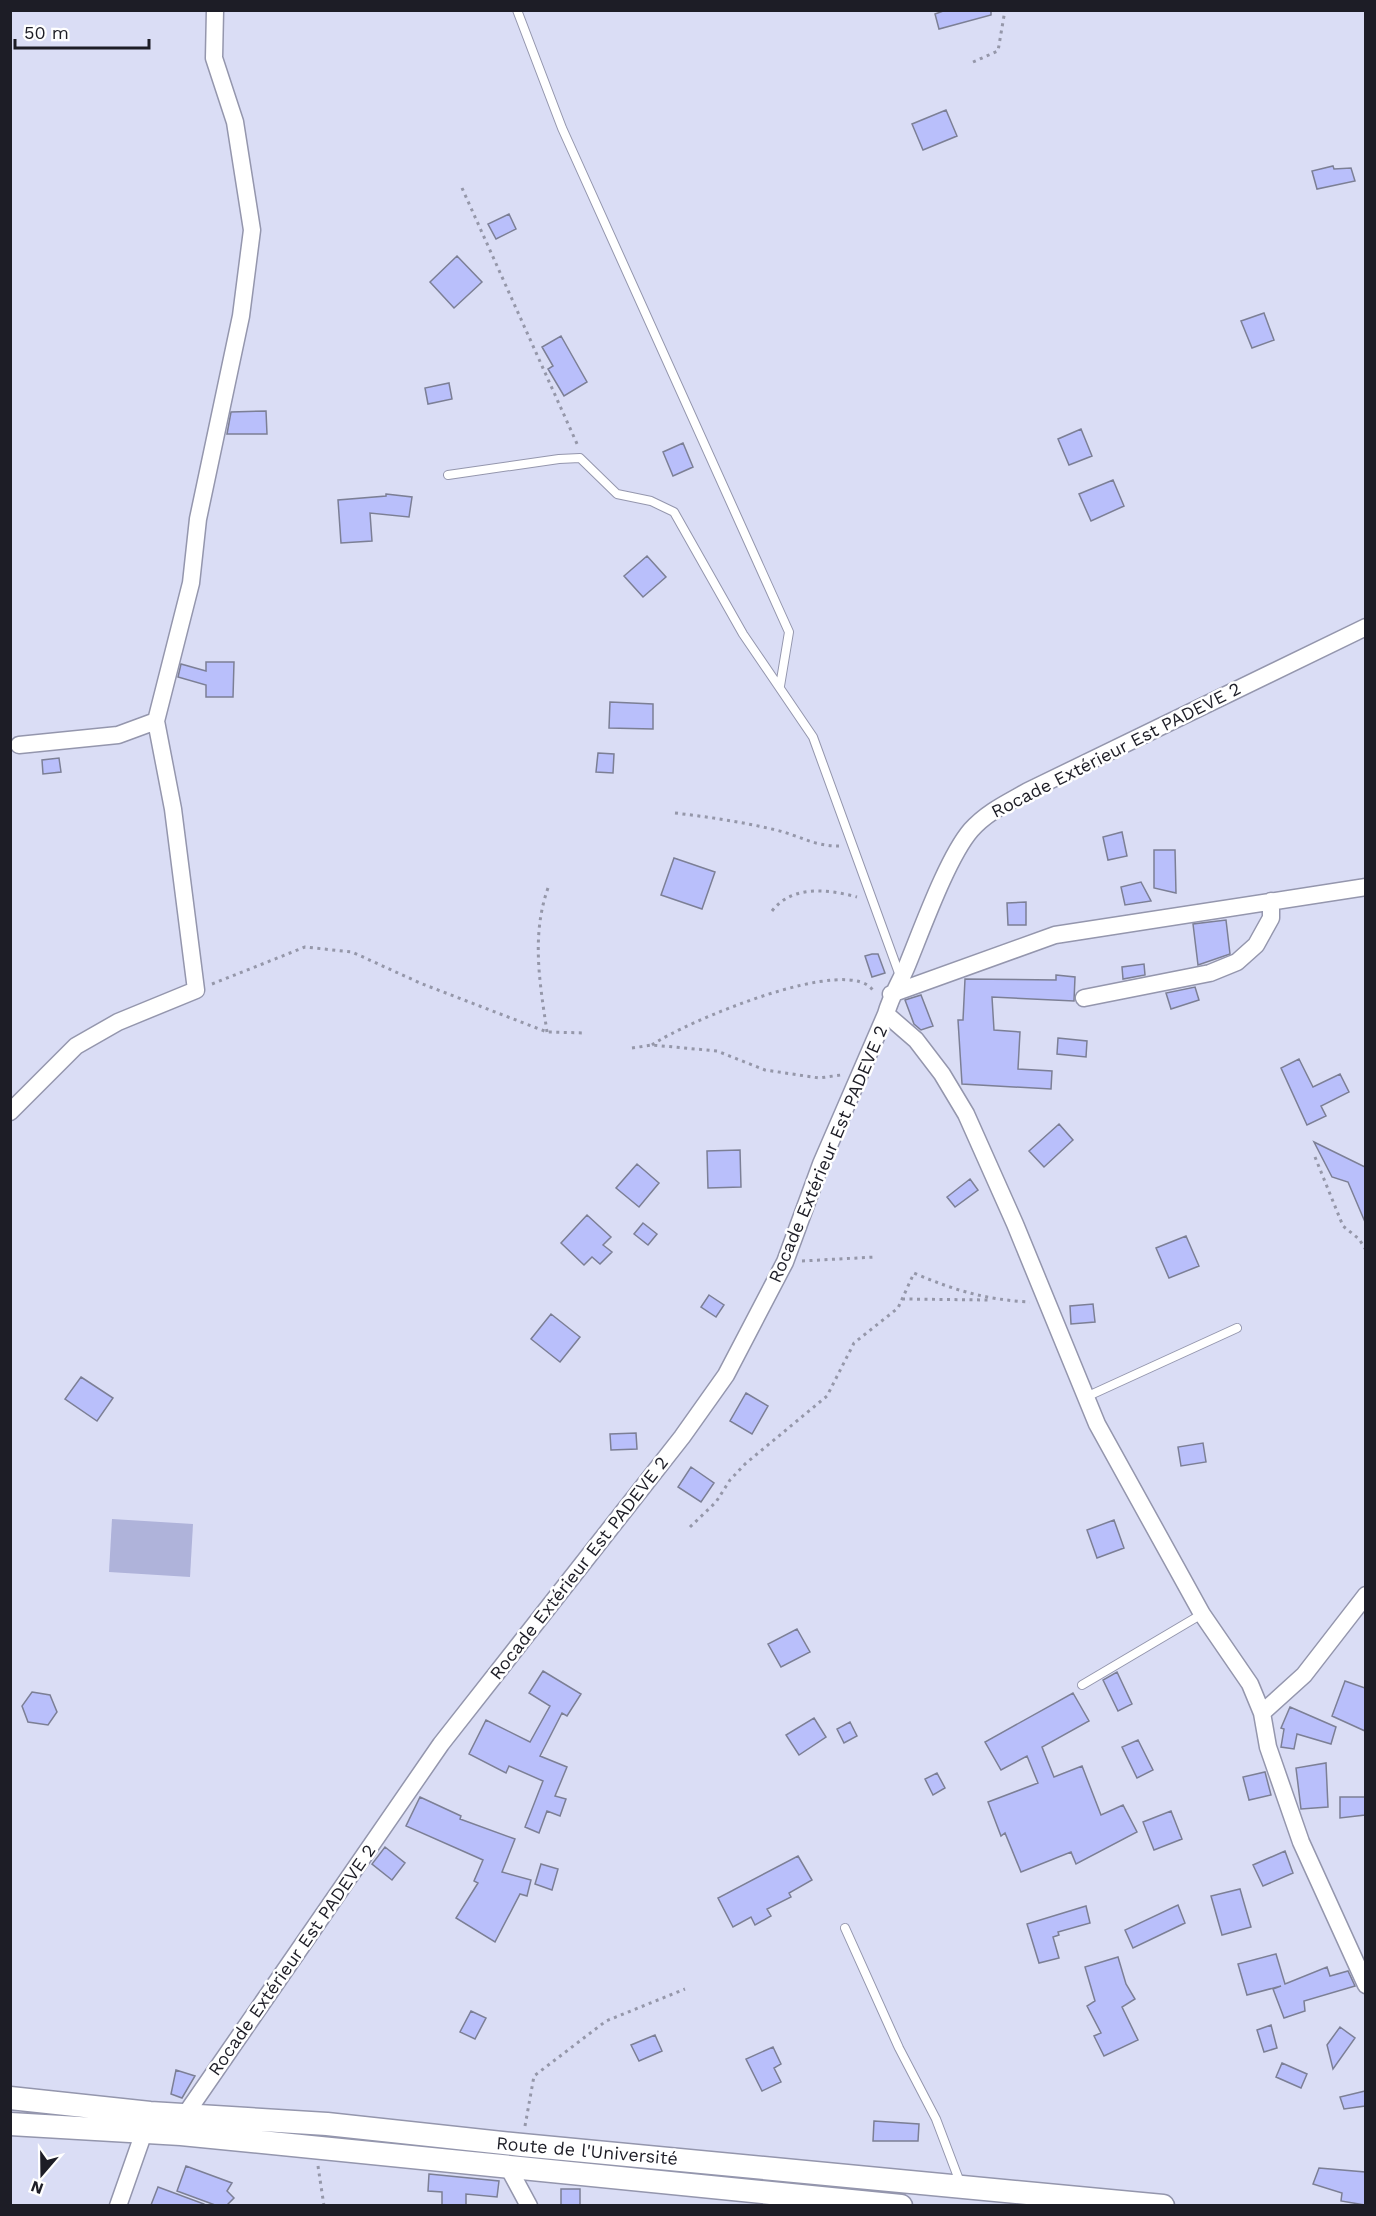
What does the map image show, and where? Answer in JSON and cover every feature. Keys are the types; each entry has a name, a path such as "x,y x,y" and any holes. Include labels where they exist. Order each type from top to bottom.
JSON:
{"main road":[{"name":"Route de l'Université","path":"10,2098 184,2115 327,2124 522,2145 1163,2205"},
{"name":"Route de l'Université","path":"10,2124 144,2132 508,2167 829,2202 901,2205"}],"street":[{"path":"10,1112 76,1046 118,1022 196,990 173,809 156,721 191,583 198,519 241,316 252,230 235,123 214,58 215,10"},
{"name":"Rocade Extérieur Est PADEVE 2","path":"184,2115 441,1744 682,1437 726,1374 785,1262 821,1164 886,1014 891,994 902,979 953,862 969,832 986,814 1028,791 1365,627"},
{"path":"19,745 118,735 156,721"},
{"path":"891,994 1055,935 1365,886"},
{"path":"1084,998 1210,973 1237,962 1256,945 1271,918 1271,901"},
{"path":"886,1014 916,1040 942,1074 966,1114 1097,1424 1202,1614 1250,1684 1262,1713 1268,1747 1301,1842 1365,1985"},
{"path":"1262,1713 1304,1675 1365,1595"},
{"path":"118,2205 144,2132"},
{"path":"508,2167 529,2205"}],"lane":[{"path":"517,10 562,128 789,632 780,686"},
{"path":"448,475 580,458 617,494 651,501 674,512 743,634 813,737 902,979"},
{"path":"1086,1397 1237,1328"},
{"path":"1082,1685 1202,1614"},
{"path":"845,1928 899,2048 936,2119 962,2186"}],"path":[{"path":"973,62 998,51 1005,10"},
{"path":"462,188 575,436"},
{"path":"675,813 745,823 786,832 818,846 853,846"},
{"path":"547,1032 537,966 541,908 548,888"},
{"path":"772,911 780,901 797,892 822,891 873,901"},
{"path":"196,990 305,947 352,952 420,983 547,1032 586,1033"},
{"path":"652,1045 670,1032 712,1013 758,997 829,980 857,979 870,984 886,1014"},
{"path":"632,1048 652,1045 717,1051 765,1070 819,1078 861,1072"},
{"path":"1315,1157 1343,1226 1359,1239 1365,1251"},
{"path":"785,1262 875,1257"},
{"path":"690,1527 716,1502 730,1480 745,1464 827,1396 854,1343 898,1308 914,1273 956,1291 997,1300"},
{"path":"902,1299 1047,1302"},
{"path":"522,2145 534,2076 606,2021 685,1989"},
{"path":"316,2149 324,2205"}],"shaded area":[{"path":"112,1519 193,1524 190,1577 109,1572"}],"building":[{"path":"946,10 991,10 991,15 939,29 935,14"},
{"path":"946,110 957,136 923,150 912,124"},
{"path":"1333,166 1334,169 1351,168 1355,181 1317,189 1312,171"},
{"path":"509,214 516,229 496,239 488,224"},
{"path":"457,256 482,282 454,308 430,282"},
{"path":"1264,313 1274,340 1252,348 1241,321"},
{"path":"561,336 587,382 564,396 548,369 553,366 542,347"},
{"path":"449,383 452,399 428,404 425,388"},
{"path":"266,411 267,434 227,434 231,412"},
{"path":"1081,429 1092,456 1069,465 1058,439"},
{"path":"683,443 693,467 673,476 663,452"},
{"path":"1113,480 1124,506 1091,521 1079,494"},
{"path":"386,494 412,497 409,517 370,513 372,541 341,543 338,500 386,496"},
{"path":"647,556 666,577 643,597 624,576"},
{"path":"206,662 234,662 233,697 206,697 206,685 178,677 181,664 206,671"},
{"path":"610,702 653,704 653,729 609,728"},
{"path":"598,753 614,754 613,773 596,772"},
{"path":"59,758 61,772 43,774 42,760"},
{"path":"1122,832 1127,856 1108,860 1103,837"},
{"path":"1154,850 1175,850 1176,893 1154,888"},
{"path":"674,858 715,872 702,909 661,895"},
{"path":"1141,882 1151,901 1125,905 1121,887"},
{"path":"1026,902 1026,925 1008,925 1007,903"},
{"path":"1226,920 1230,954 1198,965 1193,924"},
{"path":"878,954 885,973 872,977 865,956"},
{"path":"1144,964 1145,975 1123,979 1122,967"},
{"path":"1056,975 1075,977 1074,1001 992,997 994,1030 1020,1032 1018,1069 1052,1071 1051,1089 962,1084 958,1020 963,1020 965,979 1056,980"},
{"path":"1195,987 1199,1000 1171,1009 1166,993"},
{"path":"921,995 933,1026 921,1030 914,1024 905,1000"},
{"path":"1058,1038 1087,1041 1086,1057 1057,1054"},
{"path":"1299,1059 1313,1087 1340,1074 1349,1092 1321,1106 1326,1116 1307,1125 1281,1068"},
{"path":"1059,1124 1073,1140 1044,1167 1029,1151"},
{"path":"1314,1142 1365,1167 1365,1222 1348,1182 1332,1177"},
{"path":"740,1150 741,1187 708,1188 707,1151"},
{"path":"637,1164 659,1183 639,1207 616,1188"},
{"path":"970,1179 978,1190 955,1207 947,1197"},
{"path":"587,1215 611,1237 603,1245 612,1252 600,1264 592,1257 584,1265 561,1243"},
{"path":"643,1223 657,1234 648,1245 634,1234"},
{"path":"1186,1236 1199,1266 1169,1278 1156,1248"},
{"path":"709,1295 724,1305 716,1317 701,1307"},
{"path":"1093,1304 1095,1322 1071,1324 1070,1306"},
{"path":"551,1314 580,1337 560,1362 531,1339"},
{"path":"81,1377 113,1398 97,1421 65,1399"},
{"path":"746,1393 768,1406 752,1434 730,1421"},
{"path":"636,1433 637,1449 611,1450 610,1434"},
{"path":"1203,1443 1206,1462 1181,1466 1178,1447"},
{"path":"691,1467 714,1483 701,1502 678,1487"},
{"path":"1114,1520 1124,1548 1097,1558 1087,1530"},
{"path":"797,1629 810,1652 781,1667 768,1644"},
{"path":"543,1671 581,1694 567,1716 562,1713 540,1756 567,1767 555,1796 566,1799 560,1816 547,1811 539,1833 525,1827 543,1781 509,1766 506,1773 469,1754 486,1720 530,1742 550,1706 529,1693"},
{"path":"1117,1672 1132,1704 1118,1711 1103,1680"},
{"path":"1345,1681 1365,1688 1365,1731 1332,1716"},
{"path":"32,1692 50,1695 57,1712 48,1725 28,1722 22,1706"},
{"path":"1073,1693 1089,1721 1042,1747 1054,1777 1082,1766 1101,1815 1123,1805 1137,1832 1076,1864 1071,1852 1021,1872 1005,1833 1001,1836 988,1802 1038,1783 1027,1756 1001,1770 985,1742"},
{"path":"1290,1707 1336,1727 1331,1744 1297,1734 1294,1749 1281,1747 1284,1729 1281,1728"},
{"path":"814,1718 826,1737 799,1755 786,1735"},
{"path":"850,1722 857,1736 844,1743 837,1729"},
{"path":"1138,1740 1153,1770 1137,1778 1122,1747"},
{"path":"1326,1763 1328,1807 1301,1809 1296,1768"},
{"path":"1265,1772 1271,1795 1249,1800 1243,1777"},
{"path":"937,1773 945,1788 933,1795 925,1779"},
{"path":"420,1797 461,1816 460,1819 515,1839 502,1872 531,1880 527,1896 520,1894 495,1942 456,1918 478,1883 474,1881 483,1860 406,1826"},
{"path":"1340,1797 1365,1797 1365,1815 1340,1818"},
{"path":"1171,1811 1182,1839 1154,1850 1143,1822"},
{"path":"385,1847 405,1863 392,1880 372,1864"},
{"path":"1285,1851 1293,1873 1263,1886 1253,1865"},
{"path":"798,1856 812,1880 789,1893 791,1897 767,1909 771,1916 755,1925 751,1917 733,1927 718,1898"},
{"path":"541,1864 558,1869 552,1890 535,1884"},
{"path":"1240,1889 1251,1927 1222,1935 1211,1896"},
{"path":"1178,1905 1185,1923 1133,1948 1125,1930"},
{"path":"1086,1906 1090,1923 1058,1932 1059,1935 1053,1937 1059,1958 1039,1963 1027,1924"},
{"path":"1276,1954 1285,1984 1327,1967 1330,1976 1348,1971 1355,1986 1304,2001 1305,2011 1284,2018 1273,1989 1281,1986 1247,1995 1238,1964"},
{"path":"1118,1957 1126,1984 1135,1999 1122,2007 1138,2040 1104,2056 1094,2036 1101,2033 1087,2006 1095,2001 1085,1967"},
{"path":"471,2011 486,2018 475,2039 460,2032"},
{"path":"1271,2025 1277,2048 1264,2052 1257,2030"},
{"path":"1340,2027 1355,2038 1333,2069 1327,2045"},
{"path":"655,2035 662,2051 639,2061 631,2045"},
{"path":"773,2047 781,2064 774,2068 781,2082 762,2091 746,2059"},
{"path":"1282,2063 1307,2074 1301,2088 1276,2077"},
{"path":"176,2070 195,2076 182,2098 171,2094"},
{"path":"1365,2091 1365,2106 1344,2109 1340,2097"},
{"path":"874,2121 919,2124 918,2141 873,2141"},
{"path":"186,2166 232,2183 227,2191 234,2198 227,2205 215,2205 177,2191"},
{"path":"1319,2168 1365,2172 1365,2205 1341,2201 1342,2193 1313,2184"},
{"path":"429,2174 499,2181 497,2197 466,2194 466,2205 442,2205 442,2192 428,2191"},
{"path":"158,2187 204,2204 204,2205 151,2205"},
{"path":"561,2189 580,2189 580,2205 561,2205"}]}
